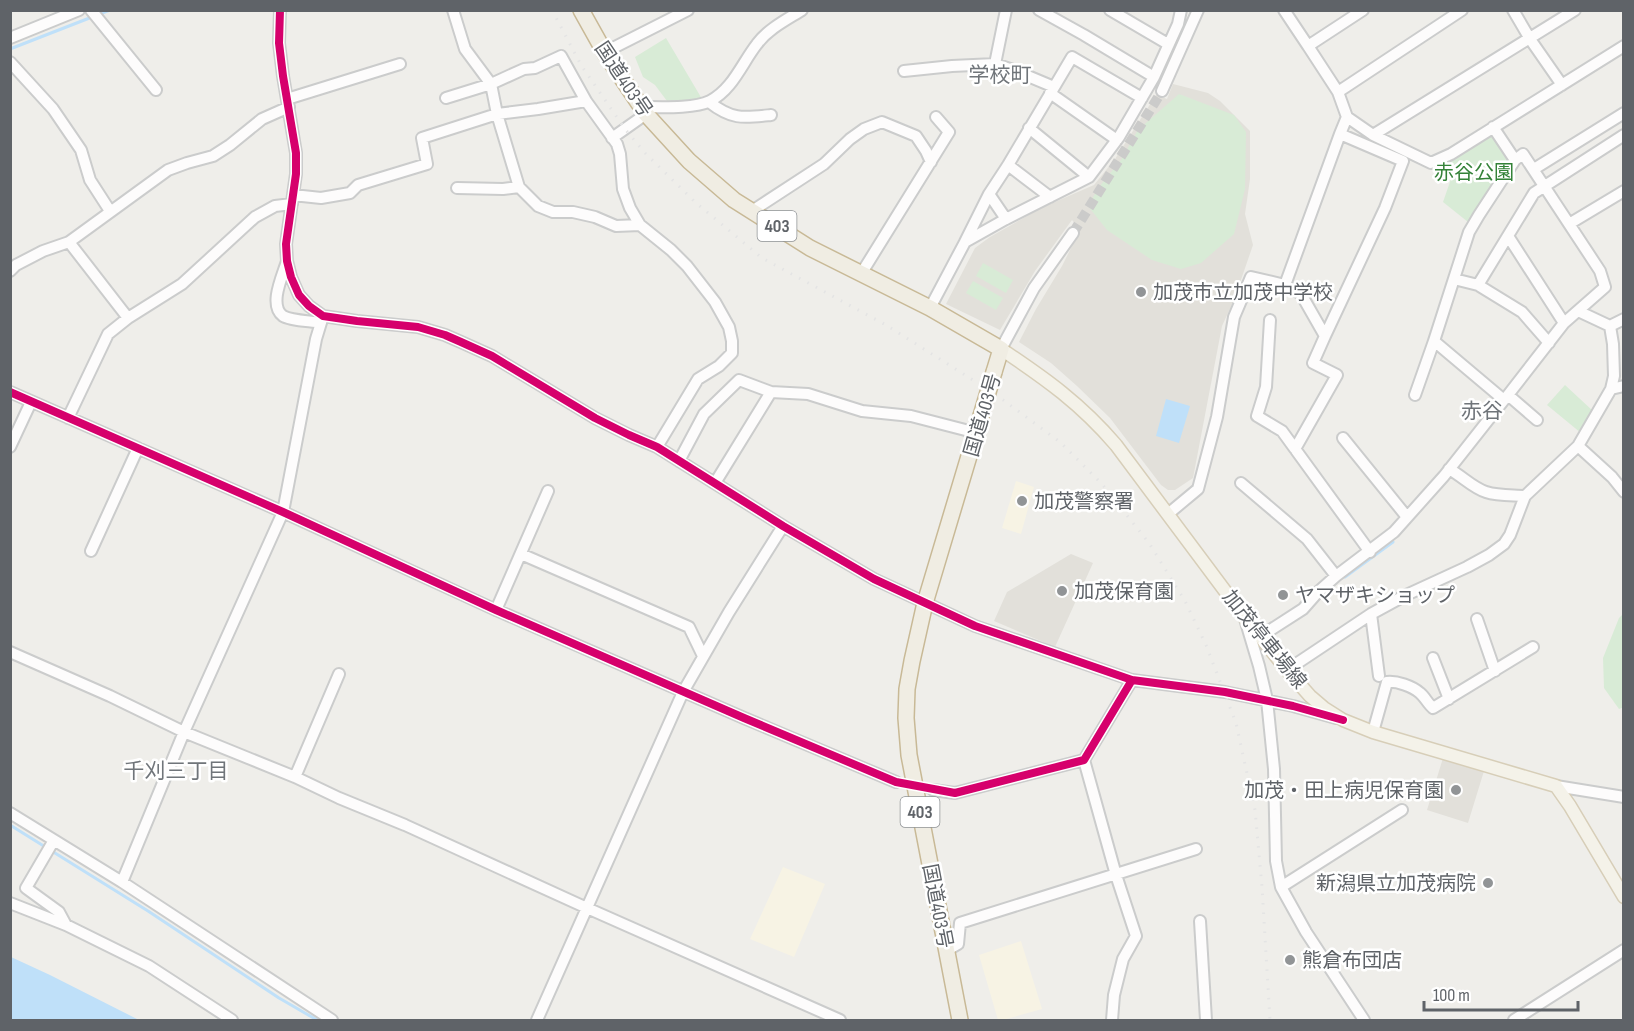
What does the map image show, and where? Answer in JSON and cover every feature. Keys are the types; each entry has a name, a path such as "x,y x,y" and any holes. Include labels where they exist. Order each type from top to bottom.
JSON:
{"highway":[{"name":"国道403号","path":"581,10 605,53 643,111 689,161 734,200 810,248 930,308 1001,349 925,603 907,689 906,718 909,755 960,1020"}],"main road":[{"name":"加茂停車場線","path":"1001,349 1065,393 1097,423 1116,445 1243,615 1287,670 1324,708 1343,720 1373,732 1556,786"},
{"path":"1556,786 1623,897"}],"street":[{"path":"10,38 79,10"},
{"path":"91,10 156,90"},
{"path":"280,10 279,43 296,153 286,244 287,261 299,295 322,319"},
{"path":"453,10 465,49 491,84 497,114 519,187 538,206 553,212 573,212 595,217 616,226 640,225"},
{"path":"605,53 688,10"},
{"path":"612,138 643,111 709,102 726,89 758,42 779,23 802,10"},
{"path":"995,64 1006,10"},
{"path":"1039,10 1154,77"},
{"path":"1110,10 1168,44"},
{"path":"965,242 1089,177 1117,140 1154,77 1179,24 1181,10"},
{"path":"1162,91 1198,10"},
{"path":"1284,10 1338,92 1347,117 1372,135 1431,163 1450,154 1623,46"},
{"path":"1308,46 1364,10"},
{"path":"1338,92 1462,10"},
{"path":"1513,10 1530,39 1562,84"},
{"path":"1372,135 1575,10"},
{"path":"446,98 491,84 524,69 535,68 561,56 586,101 617,144 623,189 640,225 671,250 715,302 729,327 732,353 719,366 698,379 657,447"},
{"path":"930,308 989,194 1072,57 1142,98"},
{"path":"10,62 53,109 81,150 90,180 110,212"},
{"path":"10,253 13,268 43,251 69,242 168,170 213,156 262,119 288,103 400,64"},
{"path":"904,71 995,64 1016,71 1052,90 1117,140"},
{"path":"68,418 108,334 128,318 182,284 255,217 292,199 321,198 350,193 358,185 427,164 422,138 497,114 586,101"},
{"path":"709,102 720,111 734,117 771,115"},
{"path":"1534,169 1623,113"},
{"path":"861,274 949,132 936,117"},
{"path":"1285,285 1347,117"},
{"path":"752,211 824,164 864,129 882,122 916,136 931,162"},
{"path":"1493,127 1515,160"},
{"path":"1029,128 1089,177"},
{"path":"1295,449 1337,375 1313,363 1385,208 1403,161 1340,134"},
{"path":"1478,285 1534,193 1623,135"},
{"path":"1261,636 1303,609 1336,576 1394,532 1449,469 1564,323 1605,287 1600,271 1523,154 1515,160 1469,232 1415,395"},
{"path":"1008,165 1050,197"},
{"path":"457,188 519,187"},
{"path":"1569,224 1623,191"},
{"path":"989,194 1006,219"},
{"path":"1001,349 1034,288 1073,233"},
{"path":"1508,236 1564,323"},
{"path":"69,242 128,318"},
{"path":"287,261 276,298 277,307 283,316 294,319 357,321 418,327 445,335 492,356 595,418 657,447 783,526 874,579 975,626 1132,680 1216,690 1293,706 1343,720"},
{"path":"1168,514 1198,489 1217,417 1234,317 1251,277 1285,285 1301,294 1325,336"},
{"path":"1454,279 1478,285 1522,312 1549,343"},
{"path":"1578,311 1610,326 1623,320"},
{"path":"122,882 184,732 283,512 316,339 322,319"},
{"path":"1270,320 1266,387 1257,416 1282,431 1370,552"},
{"path":"1287,670 1371,614 1467,567 1504,544 1510,535 1525,496 1578,446 1611,389 1614,376 1610,326"},
{"path":"1434,341 1537,420"},
{"path":"679,460 704,414 739,380 771,392 808,394 862,411 911,416 977,434"},
{"path":"1611,389 1623,386"},
{"path":"10,392 283,512 496,610 896,782"},
{"path":"715,483 771,392"},
{"path":"10,447 31,402"},
{"path":"1343,438 1407,517"},
{"path":"1578,446 1612,477 1623,492"},
{"path":"91,551 138,448"},
{"path":"1449,469 1487,492 1525,496"},
{"path":"1241,483 1307,539 1336,576"},
{"path":"496,610 548,491"},
{"path":"537,1020 683,692 783,526"},
{"path":"521,554 689,627 703,656"},
{"path":"1371,614 1378,676"},
{"path":"1243,615 1267,700 1274,769 1276,861 1281,887 1306,932 1364,1020"},
{"path":"1477,619 1496,670"},
{"path":"1373,732 1387,682 1410,686 1419,692 1433,708 1533,647"},
{"path":"10,652 184,732 405,825 587,909 840,1020"},
{"path":"1433,658 1449,699"},
{"path":"295,777 339,674"},
{"path":"933,790 955,793 1084,760 1132,680"},
{"path":"1084,760 1116,875 1136,936 1123,959 1114,995 1112,1020"},
{"path":"1556,786 1623,797"},
{"path":"1281,887 1402,810"},
{"path":"10,813 122,882 332,1020"},
{"path":"54,840 26,888 59,912 66,926"},
{"path":"946,951 958,944 960,923 1196,849"},
{"path":"10,903 66,926 149,966 232,1020"},
{"path":"1200,921 1206,1020"},
{"path":"1514,1020 1623,950"}],"shaded area":[{"name":"加茂市立加茂中学校","path":"1173,84 1208,93 1220,101 1250,131 1250,179 1245,214 1253,245 1234,300 1222,326 1193,478 1175,490 1168,490 1161,485 1110,418 1051,363 1019,342 1080,230 1072,220 1035,271 1000,330 946,304 975,248 1041,208 1094,185 1115,159 1156,95 1167,99"},
{"path":"1016,481 1034,487 1021,534 1002,528"},
{"path":"1071,554 1093,563 1055,647 994,621 1007,592"},
{"name":"加茂・田上病児保育園","path":"1443,758 1484,771 1468,823 1427,810"},
{"path":"783,867 825,884 794,957 750,939"},
{"path":"1021,941 1042,1009 998,1020 979,955"}],"green space":[{"path":"666,38 702,99 667,101 655,85 643,77 635,57"},
{"path":"1179,94 1234,115 1246,132 1245,189 1234,234 1201,263 1181,269 1152,260 1107,230 1088,206 1099,187 1121,160 1138,130"},
{"name":"赤谷公園","path":"1492,131 1511,160 1468,222 1443,202 1451,179 1440,165"},
{"path":"983,263 1013,280 1006,293 976,276"},
{"path":"973,281 1003,298 996,310 966,293"},
{"path":"1565,385 1593,411 1581,433 1547,405"},
{"path":"1623,614 1624,707 1619,709 1604,688 1603,658 1619,618"}],"water":[{"path":"1166,399 1190,406 1179,443 1156,436"},
{"path":"11,957 50,975 139,1020 11,1020"}],"waterway":[{"path":"10,49 110,10"},
{"path":"1345,577 1393,542"},
{"path":"10,825 148,911 279,998 317,1020"}],"tunnel":[{"path":"1073,233 1162,91"},
{"path":"896,782 933,790"}],"railway":[{"path":"552,10 581,65 625,129 645,153 695,202 762,258 886,325 995,394 1060,442 1102,484 1149,543 1185,601 1206,645 1236,723 1255,810 1270,1020"}],"cycle path":[{"path":"280,10 279,43 296,153 296,174 286,244 287,261 299,295 323,316 418,327 445,335 492,356 595,418 657,447 783,526 874,579 975,626 1132,680 1225,692 1293,706 1343,720"},
{"path":"10,392 283,512 496,610 896,782 955,793 1084,760 1132,680"}],"place":[{"name":"加茂市立加茂中学校","path":"1141,292"},
{"name":"加茂警察署","path":"1022,501"},
{"name":"加茂保育園","path":"1062,591"},
{"name":"ヤマザキショップ","path":"1283,595"},
{"name":"加茂・田上病児保育園","path":"1456,790"},
{"name":"新潟県立加茂病院","path":"1488,883"},
{"name":"熊倉布団店","path":"1290,960"}],"district":[{"name":"学校町","path":"1000,75"},
{"name":"赤谷","path":"1482,411"},
{"name":"千刈三丁目","path":"176,771"}]}
